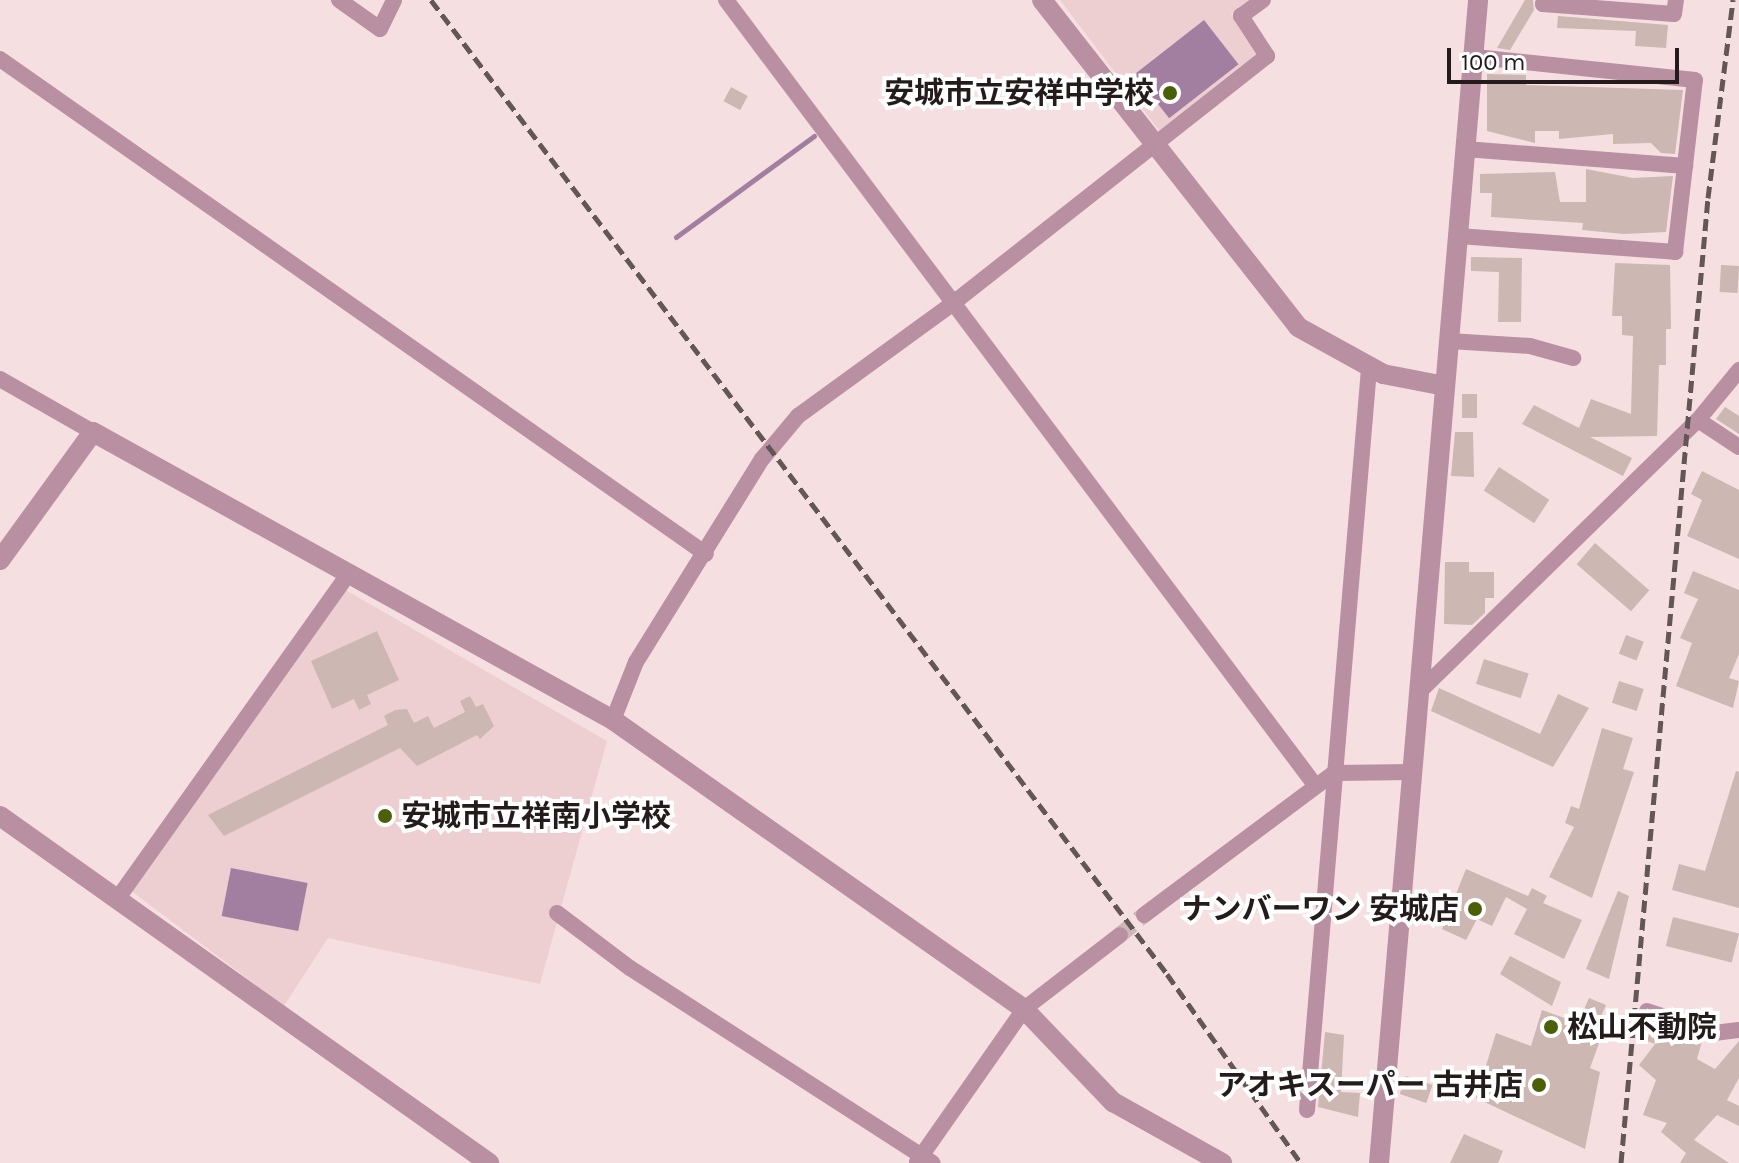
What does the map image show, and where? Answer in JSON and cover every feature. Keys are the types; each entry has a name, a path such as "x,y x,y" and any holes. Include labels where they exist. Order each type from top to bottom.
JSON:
{"street":[{"path":"339,0 380,29 394,0"},
{"path":"726,0 1315,785"},
{"path":"1042,0 1273,302 1298,327 1369,368 1445,386"},
{"path":"613,720 636,662 706,554 762,459 798,416 952,304 1267,56 1241,16 1263,0"},
{"path":"1379,1163 1478,0"},
{"path":"1546,0 1543,4 1674,14 1676,0"},
{"path":"1459,236 1675,252 1695,80 1475,57"},
{"path":"0,59 706,554"},
{"path":"1465,149 1685,166"},
{"path":"1449,341 1530,346 1573,358"},
{"path":"1307,1110 1369,368"},
{"path":"1417,694 1643,466 1698,420 1739,370"},
{"path":"0,379 347,576 613,720 1024,1009 1113,1102 1222,1163"},
{"path":"1698,420 1739,447"},
{"path":"0,560 93,432"},
{"path":"118,898 347,576"},
{"path":"1144,915 1334,773 1411,772"},
{"path":"0,816 479,1160"},
{"path":"557,913 630,968 923,1160 1024,1009 1120,935"},
{"path":"1647,1011 1714,1033 1739,1030"}],"shaded area":[{"name":"安城市立安祥中学校","path":"1060,0 1250,0 1231,14 1258,54 1161,133"},
{"path":"1204,20 1238,64 1169,118 1135,74"},
{"name":"安城市立祥南小学校","path":"344,589 607,741 540,984 328,938 284,1006 130,890"},
{"path":"231,868 308,883 298,931 222,916"}],"building":[{"path":"1525,0 1533,0 1534,10 1510,50 1497,48"},
{"path":"1558,16 1668,25 1666,48 1635,46 1636,31 1557,28"},
{"path":"1487,74 1526,75 1526,85 1683,90 1675,154 1661,153 1651,143 1613,144 1613,134 1559,139 1559,131 1535,131 1535,143 1487,131"},
{"path":"731,87 748,96 740,110 723,101"},
{"path":"1586,169 1633,178 1673,176 1666,232 1624,234 1582,230 1583,223 1491,217 1492,193 1480,193 1480,174 1555,172 1560,202 1586,202"},
{"path":"1471,257 1522,258 1521,322 1498,322 1499,272 1471,271"},
{"path":"1615,263 1670,265 1671,329 1666,329 1666,365 1659,365 1657,436 1590,437 1632,458 1623,476 1522,424 1534,405 1579,428 1591,399 1631,414 1633,336 1622,335 1622,316 1612,316"},
{"path":"1721,265 1739,266 1738,293 1720,292"},
{"path":"1462,394 1477,394 1477,418 1462,418"},
{"path":"1725,407 1739,416 1739,434 1716,419"},
{"path":"1455,432 1473,432 1474,477 1451,476"},
{"path":"1499,467 1549,500 1534,523 1484,490"},
{"path":"1702,471 1739,490 1739,559 1687,536 1702,500 1691,494"},
{"path":"1595,543 1649,590 1631,611 1577,564"},
{"path":"1445,562 1469,562 1469,572 1494,572 1494,598 1485,598 1485,613 1472,625 1444,624"},
{"path":"1693,571 1739,590 1739,654 1729,678 1739,681 1733,708 1676,686 1692,643 1680,638 1698,599 1684,593"},
{"path":"377,631 399,680 367,695 371,704 359,710 354,699 332,709 311,661"},
{"path":"1626,635 1644,642 1637,660 1619,654"},
{"path":"1484,659 1529,674 1521,698 1476,684"},
{"path":"1619,681 1644,689 1637,711 1612,703"},
{"path":"1439,688 1540,734 1558,694 1589,708 1553,767 1431,711"},
{"name":"安城市立祥南小学校","path":"470,696 476,707 483,704 494,726 480,739 477,735 417,766 400,748 224,836 208,815 388,725 384,716 395,710 407,709 414,723 428,716 434,728 465,712 460,701"},
{"path":"1602,728 1633,738 1623,769 1634,772 1592,898 1549,877 1574,827 1565,823 1571,806 1579,809"},
{"path":"1736,771 1739,772 1739,908 1672,890 1679,864 1705,871"},
{"path":"1466,869 1528,896 1532,888 1547,896 1543,903 1582,920 1564,959 1514,934 1527,909 1506,897 1492,926 1477,919 1466,940 1442,929"},
{"path":"1618,891 1629,896 1609,979 1586,969"},
{"path":"1673,917 1739,933 1732,963 1666,946"},
{"path":"1510,956 1561,982 1552,1006 1500,974"},
{"name":"アオキスーパー 古井店","path":"1589,998 1606,1005 1594,1032 1602,1035 1590,1068 1600,1072 1585,1149 1476,1098 1496,1033 1531,1046 1542,1010 1578,1023"},
{"path":"1652,1026 1702,1041 1697,1059 1715,1069 1739,1041 1739,1078 1727,1100 1739,1106 1739,1126 1717,1115 1694,1140 1729,1163 1680,1163 1686,1153 1661,1132 1667,1123 1643,1115 1656,1080 1639,1065 1655,1044 1647,1041"},
{"path":"1325,1032 1344,1035 1341,1092 1360,1093 1358,1117 1318,1107"},
{"path":"1406,1076 1432,1085 1426,1103 1400,1094"},
{"path":"1464,1134 1503,1151 1498,1163 1450,1163"}],"waterway":[{"path":"676,237 814,136"}],"tunnel":[{"path":"1120,935 1144,915"}],"railway":[{"path":"431,0 1167,974 1301,1163"},
{"path":"1621,1163 1708,198 1733,0"}],"place":[{"name":"安城市立安祥中学校","path":"1170,93"},
{"name":"安城市立祥南小学校","path":"385,816"},
{"name":"ナンバーワン 安城店","path":"1475,909"},
{"name":"松山不動院","path":"1551,1027"},
{"name":"アオキスーパー 古井店","path":"1539,1085"}]}
